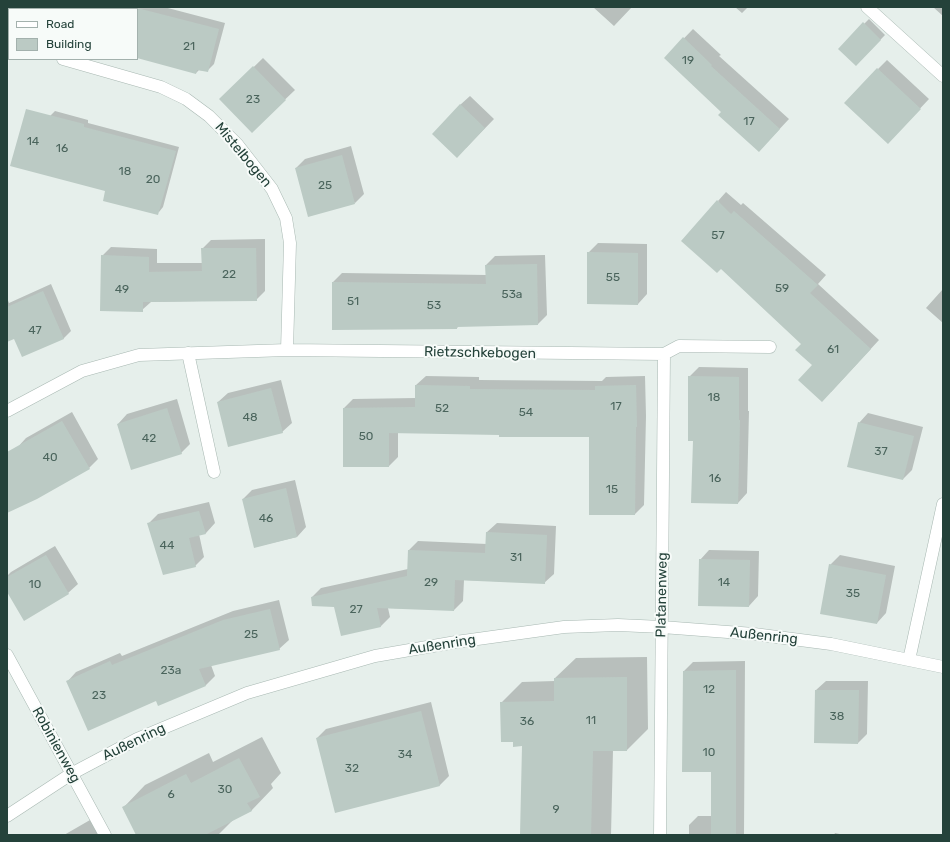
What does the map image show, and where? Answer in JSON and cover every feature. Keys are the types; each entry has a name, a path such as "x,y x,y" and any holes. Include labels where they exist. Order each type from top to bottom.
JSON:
{"street":[{"path":"868,7 943,76"},
{"name":"Mistelbogen","path":"66,60 161,87 186,99 209,116 237,144 272,189 286,218 290,243 287,350"},
{"name":"Rietzschkebogen","path":"7,411 82,371 139,355 287,350 664,354 679,346 770,347"},
{"path":"188,353 214,472"},
{"name":"Platanenweg","path":"660,835 664,354"},
{"path":"909,660 943,504"},
{"name":"Außenring","path":"7,816 71,774 137,739 247,693 375,656 456,642 564,627 618,625 662,627 754,634 830,644 943,667"},
{"name":"Robinienweg","path":"7,656 105,835"}],"building":[{"path":"138,8 219,29 208,72 197,70 196,74 138,58"},
{"path":"863,22 881,40 856,66 838,49"},
{"path":"683,37 712,65 711,66 780,129 759,152 718,115 721,112 664,58"},
{"path":"253,66 286,100 252,133 219,99"},
{"path":"877,68 921,109 888,144 844,103"},
{"path":"460,104 485,128 457,158 432,134"},
{"path":"26,109 84,124 84,127 176,151 158,215 103,201 105,191 10,166"},
{"path":"342,155 355,204 308,217 295,168"},
{"path":"717,200 731,214 734,211 818,285 810,293 871,349 822,402 798,380 812,365 795,350 801,344 721,269 717,273 681,241"},
{"path":"201,248 256,248 257,301 143,302 143,312 100,311 101,255 149,257 149,272 202,271"},
{"path":"587,252 638,253 638,305 587,304"},
{"path":"537,264 538,325 457,327 457,329 332,330 332,282 486,284 485,265"},
{"path":"43,291 64,339 22,357 14,339 7,342 7,307"},
{"path":"688,376 739,377 740,420 738,504 691,503 693,441 688,441"},
{"path":"415,385 470,386 470,389 595,390 595,386 636,385 637,427 635,515 589,515 589,437 499,437 499,435 389,433 389,467 343,467 343,408 415,407"},
{"path":"271,388 283,433 228,447 217,402"},
{"path":"167,408 182,454 131,470 117,424"},
{"path":"62,421 90,469 37,499 7,513 7,452"},
{"path":"858,422 914,436 903,480 847,467"},
{"path":"286,488 297,537 254,548 242,499"},
{"path":"199,511 206,534 189,538 196,567 163,575 147,523"},
{"path":"486,532 547,535 545,584 455,580 454,611 377,608 381,627 341,636 334,607 312,606 311,597 407,576 408,550 485,553"},
{"path":"46,555 69,594 24,621 7,592 7,577"},
{"path":"699,559 750,560 749,607 698,606"},
{"path":"829,564 886,575 877,624 820,614"},
{"path":"270,609 280,650 199,669 206,686 158,706 156,701 88,731 66,681 110,661 112,665 223,620"},
{"path":"736,670 736,835 711,835 711,772 682,772 683,671"},
{"path":"627,677 627,751 593,751 591,835 520,835 522,746 513,747 513,742 501,742 500,702 554,701 554,678"},
{"path":"815,690 859,690 858,744 814,743"},
{"path":"421,711 440,786 335,813 316,738"},
{"path":"239,758 260,797 247,803 252,811 205,835 136,835 122,807 186,774 191,783"}]}
